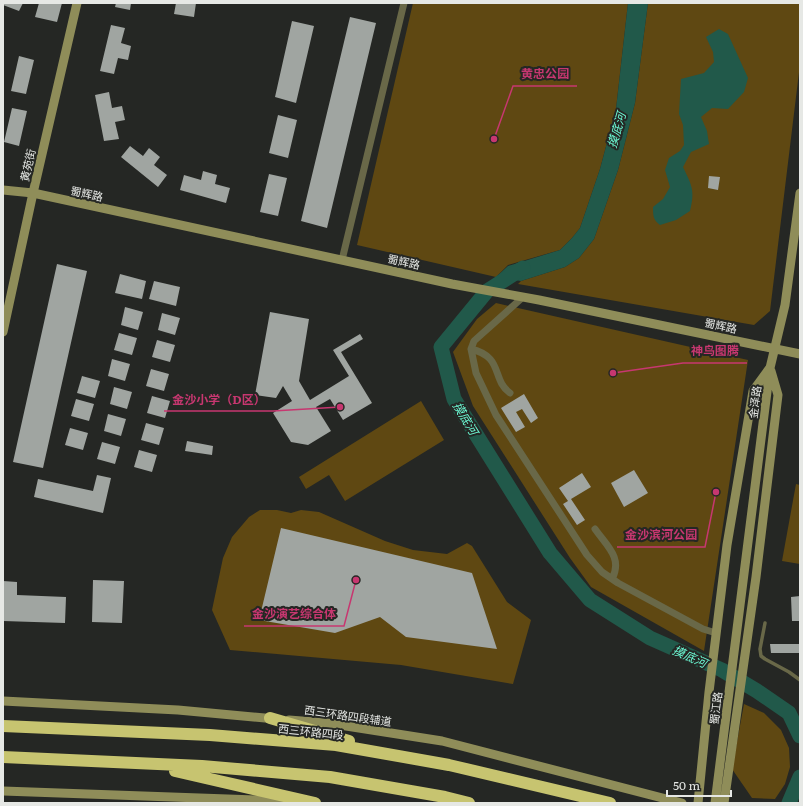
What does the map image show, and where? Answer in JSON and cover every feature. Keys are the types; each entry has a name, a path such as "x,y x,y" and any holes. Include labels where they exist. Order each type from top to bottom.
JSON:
{"highway":[{"path":"270,718 406,758"},
{"name":"西三环路四段","path":"3,726 210,734 336,745 449,765 610,803"},
{"path":"3,757 202,766 330,777 445,797 469,803"},
{"path":"145,764 314,803"}],"street":[{"name":"黄苑街","path":"3,332 77,3"},
{"path":"342,260 404,3"},
{"name":"蜀辉路","path":"3,190 33,194 476,288 800,354"},
{"name":"金泽路","path":"739,616 770,368 785,305 800,193"},
{"path":"523,297 474,341 471,349 476,373 496,415 587,555 602,572 645,599 703,629 716,633"},
{"path":"471,349 479,351 494,363 505,389 510,393"},
{"path":"698,803 714,647 727,545 754,391 770,368"},
{"path":"724,803 745,659 778,395 770,368"},
{"path":"595,529 615,557 617,566 612,579"},
{"name":"蜀江路","path":"715,803 739,616"},
{"name":"西三环路四段辅道","path":"3,701 178,710 327,723 442,741 682,803"},
{"path":"3,791 299,801 314,803"}],"lane":[{"path":"765,623 760,649 761,656 800,680"}],"shaded area":[{"path":"413,3 628,3 616,109 600,169 580,228 560,250 508,265 496,277 357,245"},
{"path":"648,3 800,3 800,64 770,311 754,325 518,284 521,281 565,267 579,258 594,239 618,170 635,103"},
{"path":"496,303 748,360 704,651 591,587 570,558 473,406 453,352 477,319"},
{"path":"421,401 444,440 345,501 329,475 306,489 299,477"},
{"path":"796,484 800,485 800,564 782,561"},
{"path":"260,510 277,510 291,513 301,510 319,512 385,541 413,550 447,554 467,543 472,546 507,602 531,620 513,684 401,665 230,650 212,610 223,558 232,537 249,517"},
{"path":"744,704 764,713 781,730 789,748 790,767 785,784 775,799 752,798 732,769"}],"water":[{"path":"628,3 648,3 635,103 618,170 594,239 579,258 565,267 521,281 496,277 508,266 560,250 580,228 600,169 616,109"},
{"path":"719,29 728,34 748,78 744,92 728,109 712,108 701,117 707,131 709,144 691,152 683,167 692,188 690,211 676,220 660,225 654,217 653,207 663,199 670,187 665,170 669,158 680,151 684,145 683,125 679,114 681,79 704,73 714,62 713,52 706,37"}],"building":[{"path":"3,3 23,3 19,11 3,5"},
{"path":"39,3 62,3 57,22 35,17"},
{"path":"116,3 131,3 130,10 115,7"},
{"path":"176,3 196,3 194,17 174,14"},
{"path":"350,17 376,23 327,228 301,221"},
{"path":"292,21 314,26 296,103 275,97"},
{"path":"111,25 125,28 121,43 131,46 128,60 118,58 114,74 100,71"},
{"path":"19,56 34,60 26,94 11,91"},
{"path":"109,92 112,108 122,106 125,120 115,122 119,139 104,141 95,95"},
{"path":"12,108 27,111 19,146 4,142"},
{"path":"278,115 297,120 288,158 269,153"},
{"path":"130,146 143,156 149,148 160,157 154,165 167,175 158,187 121,157"},
{"path":"203,171 217,175 215,184 230,188 226,203 180,190 184,175 201,180"},
{"path":"269,174 287,178 278,216 260,212"},
{"path":"709,176 720,177 718,190 708,188"},
{"path":"57,264 87,271 43,468 13,462"},
{"path":"120,274 146,281 142,299 115,293"},
{"path":"154,281 180,287 176,306 149,299"},
{"path":"125,307 143,312 138,330 121,325"},
{"path":"270,312 309,319 299,381 310,400 349,376 333,350 360,334 363,339 341,352 372,403 343,420 330,399 316,407 331,431 308,445 291,442 273,413 292,401 283,386 276,398 255,395"},
{"path":"162,313 180,318 175,335 158,330"},
{"path":"119,333 137,338 132,355 114,350"},
{"path":"157,340 175,345 170,362 152,357"},
{"path":"112,359 130,364 125,381 108,376"},
{"path":"151,369 169,374 164,391 146,386"},
{"path":"82,376 100,381 95,398 77,393"},
{"path":"114,387 132,392 127,409 110,404"},
{"path":"524,394 538,418 531,423 522,409 516,412 525,427 516,432 501,408"},
{"path":"152,396 170,401 165,418 147,413"},
{"path":"76,399 94,404 89,421 71,416"},
{"path":"108,414 126,419 121,436 104,431"},
{"path":"146,423 164,428 159,445 141,440"},
{"path":"70,428 88,433 83,450 65,445"},
{"path":"187,441 213,446 212,455 185,451"},
{"path":"102,442 120,447 115,464 97,459"},
{"path":"139,450 157,455 152,472 134,467"},
{"path":"634,470 648,493 624,507 611,483"},
{"path":"582,473 591,487 571,499 585,520 577,525 563,504 568,501 559,488"},
{"path":"97,475 111,478 103,513 34,497 38,479 93,491"},
{"path":"281,528 472,573 497,649 406,637 380,617 335,633 259,620"},
{"path":"93,580 124,581 122,623 92,622"},
{"path":"3,581 17,582 17,595 66,597 65,623 3,621"},
{"path":"800,596 800,621 792,621 791,597"},
{"path":"770,644 800,644 800,653 771,653"}],"waterway":[{"name":"摸底河","path":"523,268 487,291 441,347 454,399 550,553 590,600 650,638 722,670 757,691 789,713 800,736"},
{"name":"摸底河","path":"789,803 800,777"}],"place":[{"name":"黄忠公园","path":"494,139"},
{"name":"神鸟图腾","path":"613,373"},
{"name":"金沙小学（D区）","path":"340,407"},
{"name":"金沙滨河公园","path":"716,492"},
{"name":"金沙演艺综合体","path":"356,580"}]}
